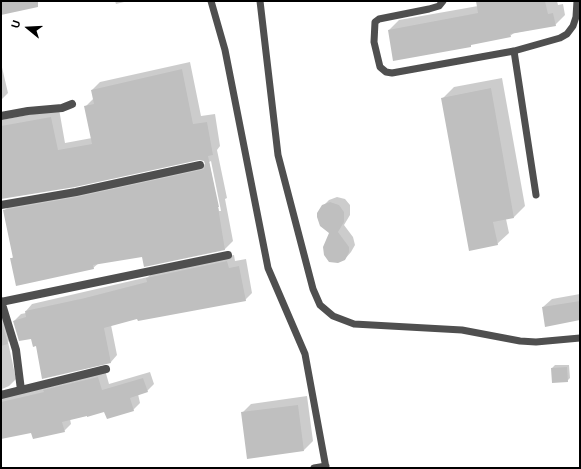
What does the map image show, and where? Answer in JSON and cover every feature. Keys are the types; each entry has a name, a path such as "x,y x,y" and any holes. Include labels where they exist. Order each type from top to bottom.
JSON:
{"street":[{"path":"1,116 28,111 62,108 72,104"},
{"path":"1,205 76,192 200,164"},
{"path":"21,390 16,350 1,302 228,255"},
{"path":"1,395 106,369"}],"lane":[{"path":"211,1 225,50 268,268 305,354 326,467 314,468"},
{"path":"260,1 278,155 313,289 320,305 333,316 354,324 462,330 520,341 536,342 580,338"},
{"path":"443,1 438,6 430,9 379,19 375,22 374,42 380,67 386,72 392,73 514,52 560,38 568,34 573,26 578,3"},
{"path":"514,52 536,195"}],"building":[{"path":"1,1 38,1 38,7 1,15"},
{"path":"476,1 545,1 548,14 553,13 556,26 510,34 511,37 471,45 471,47 393,61 388,30 478,13"},
{"path":"182,69 193,124 207,122 213,155 208,156 219,207 225,250 144,267 142,257 93,265 94,269 16,286 10,258 13,258 3,210 77,197 201,170 204,169 205,164 204,161 199,160 75,187 1,199 1,126 51,117 58,150 92,144 84,106 94,104 91,90"},
{"path":"491,88 514,218 493,222 498,245 469,251 441,98"},
{"path":"330,202 339,205 344,212 344,222 338,232 349,247 349,252 345,260 338,263 329,262 324,255 323,247 329,233 320,226 317,217 317,213 322,205"},
{"path":"227,261 229,268 239,266 246,301 138,321 137,319 104,328 111,363 42,379 36,346 33,347 31,339 19,341 13,321 26,317 25,311 85,298 147,282 146,278"},
{"path":"580,301 580,320 545,327 542,307"},
{"path":"2,323 8,344 1,346 1,324"},
{"path":"567,367 568,382 552,383 551,368"},
{"path":"98,377 102,390 143,378 148,392 130,398 134,411 107,419 104,412 62,422 65,432 33,439 31,433 1,439 1,402"},
{"path":"298,405 304,451 247,459 241,412"}]}
